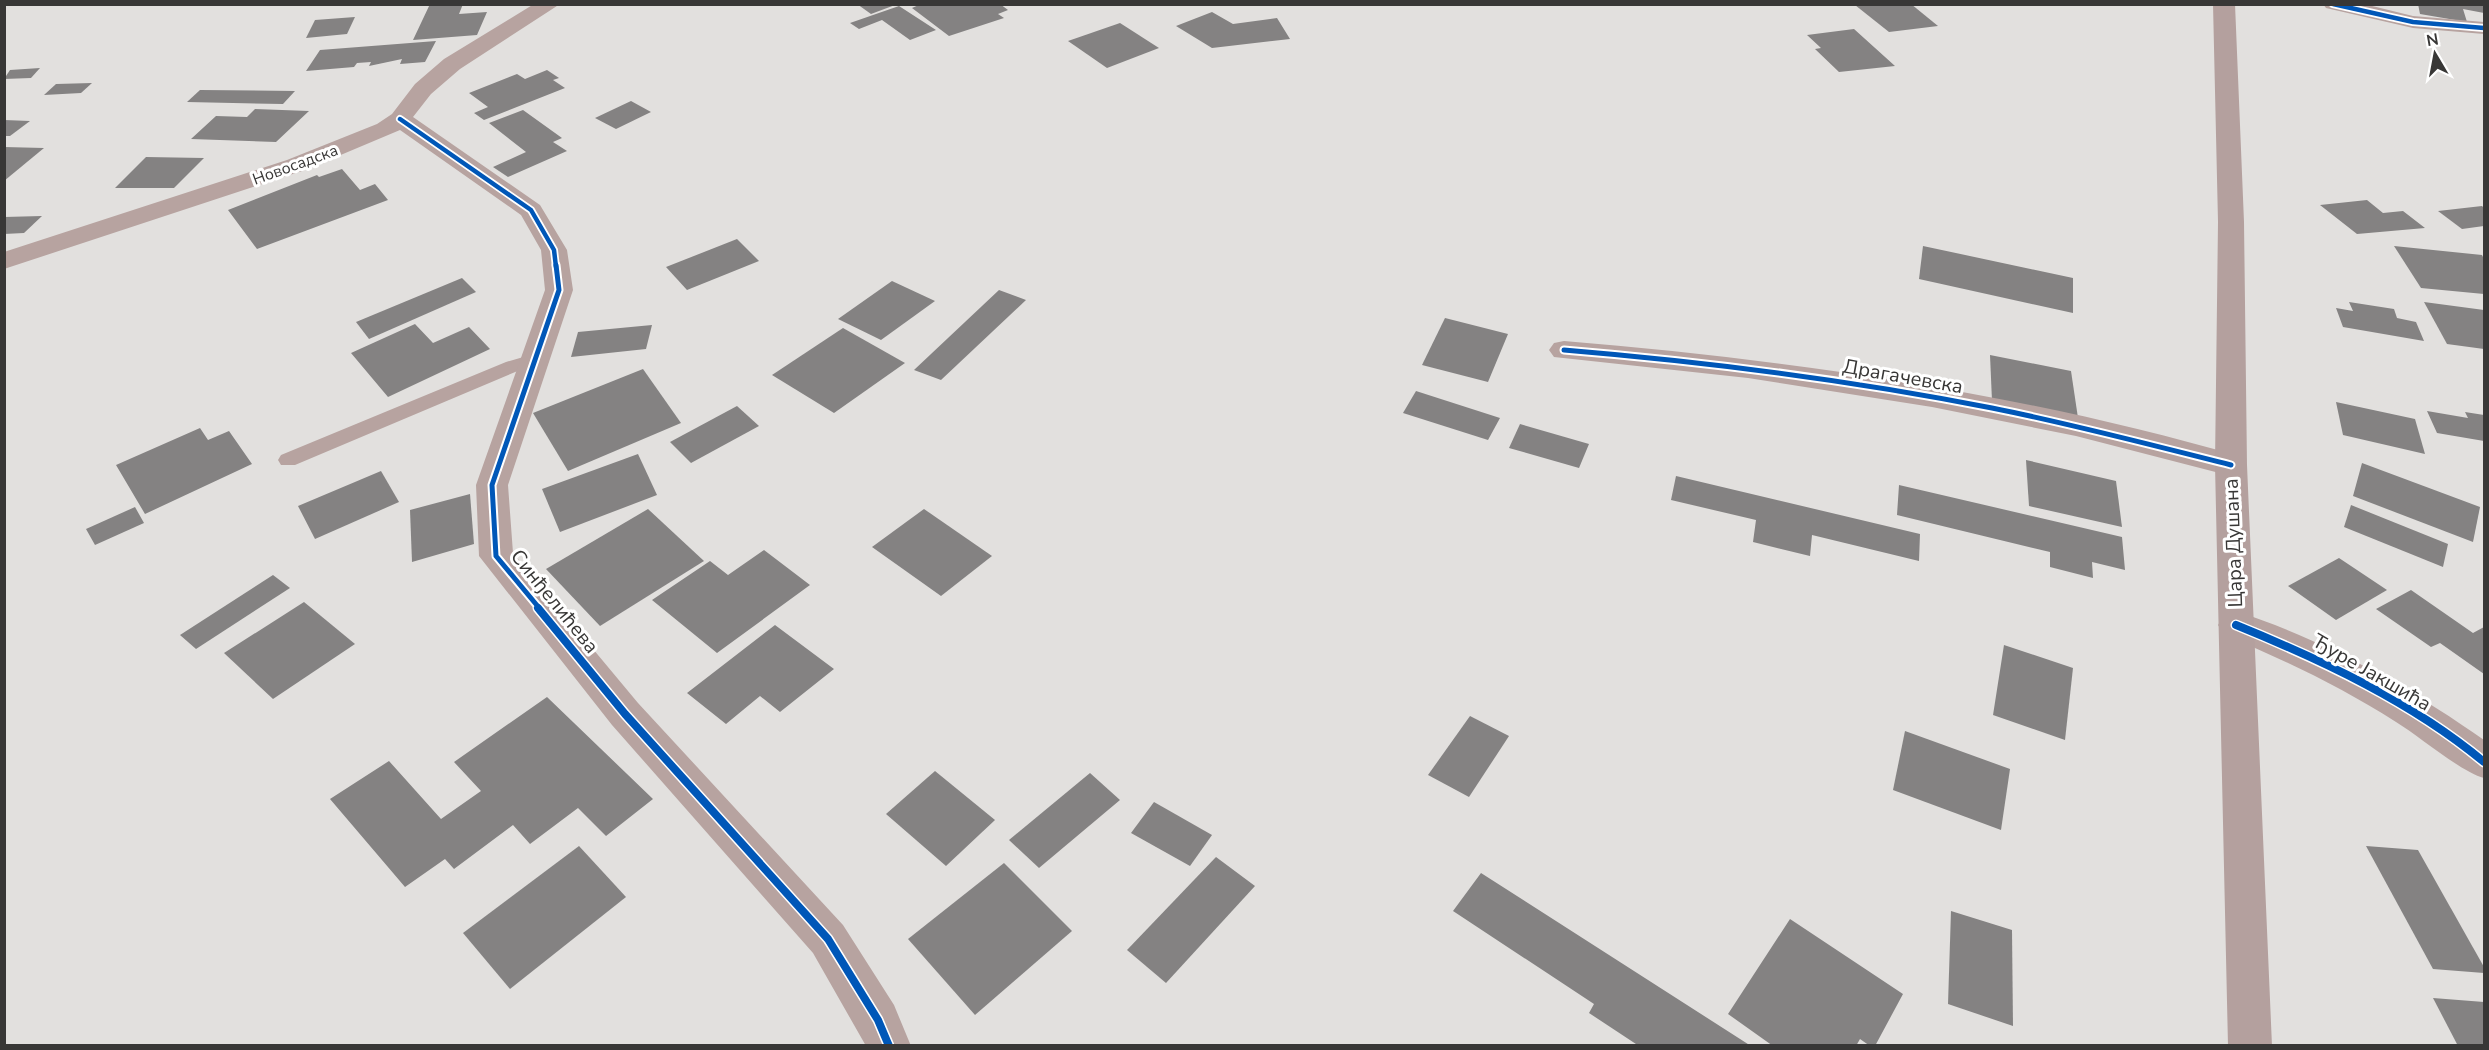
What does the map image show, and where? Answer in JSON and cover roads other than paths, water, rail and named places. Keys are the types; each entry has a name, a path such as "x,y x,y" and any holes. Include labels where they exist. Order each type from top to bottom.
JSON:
{"main road":[{"name":"Цара Душана","path":"2224,4 2231,222 2231,465 2250,1046"}],"street":[{"name":"Новосадска","path":"4,261 296,165 360,140 400,119 423,89 452,64 550,4"},
{"path":"2333,4 2432,25 2484,28"},
{"name":"Синђелићева","path":"400,119 531,210 554,250 559,290 492,485 496,556 625,714 828,939 878,1020 890,1046"},
{"name":"Драгачевска","path":"1564,350 1732,365 1923,395 2055,421 2231,465"},
{"name":"Ђуре Јакшића","path":"2236,625 2297,649 2331,666 2409,711 2484,762"}],"lane":[{"path":"288,460 513,366 537,359"}]}
